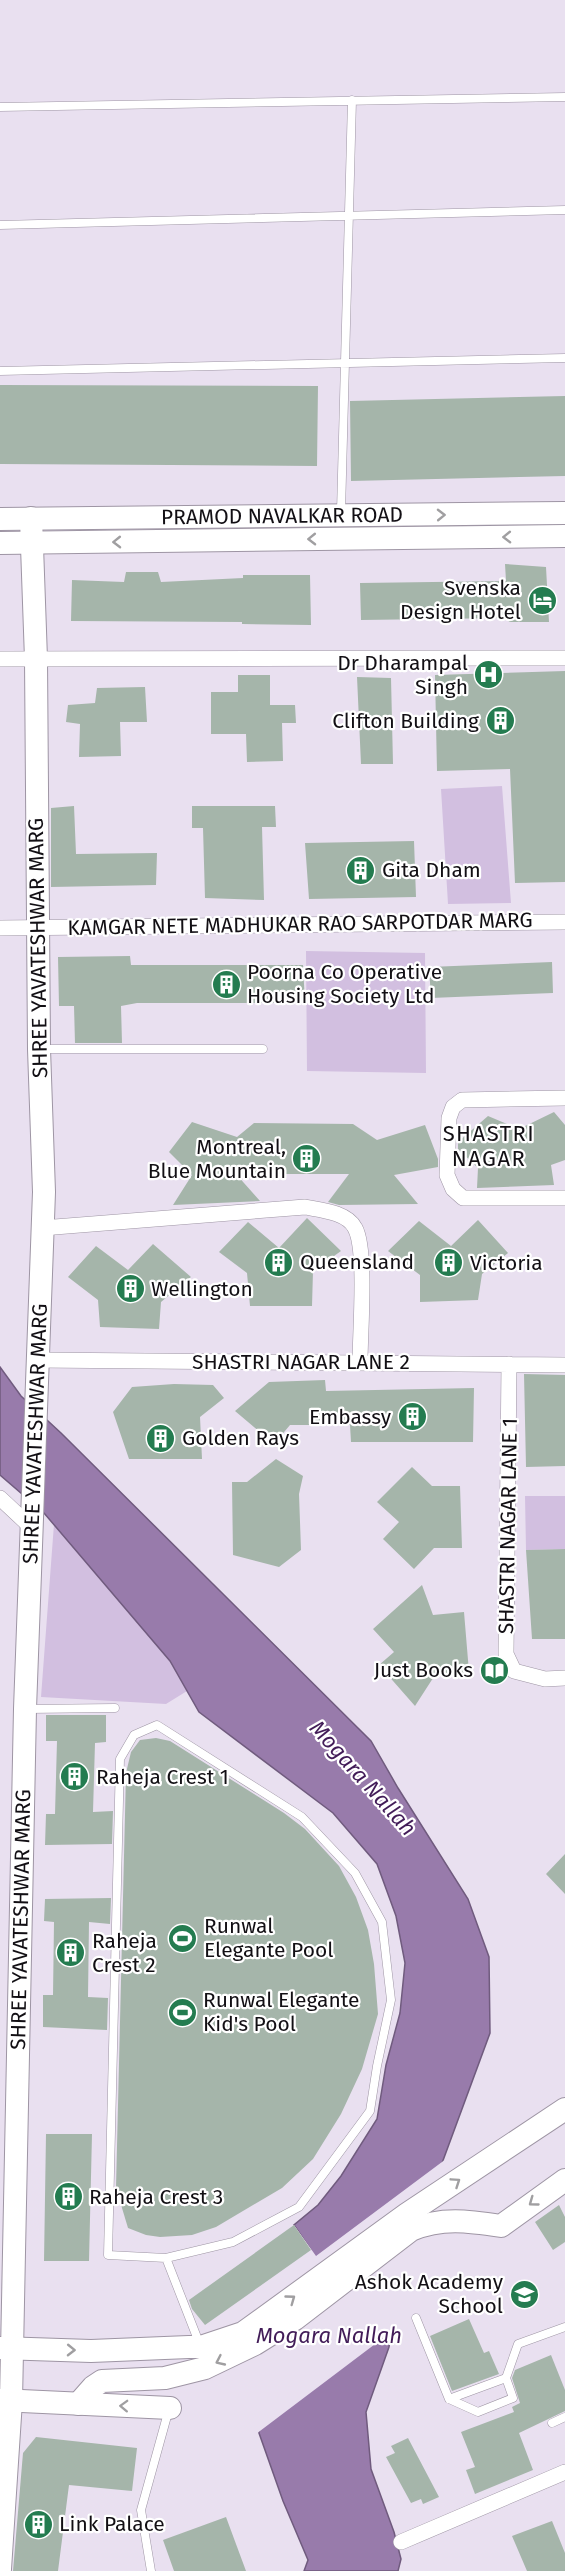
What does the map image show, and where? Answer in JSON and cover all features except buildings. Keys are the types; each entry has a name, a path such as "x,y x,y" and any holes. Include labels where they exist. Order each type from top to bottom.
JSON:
{"street":[{"name":"PRAMOD NAVALKAR ROAD","path":"0,543 341,528 565,513"},
{"name":"PRAMOD NAVALKAR ROAD","path":"0,519 32,518 565,536"},
{"name":"SHREE YAVATESHWAR MARG","path":"0,2569 31,1520 36,1447 44,1192 39,1049 36,658 32,518"},
{"path":"0,659 565,658"},
{"name":"KAMGAR NETE MADHUKAR RAO SARPOTDAR MARG","path":"0,928 565,922"},
{"path":"565,1098 462,1101 453,1107 449,1118 447,1175 453,1189 463,1198 565,1198"},
{"path":"42,1228 305,1207 334,1213 354,1226 361,1248 360,1362"},
{"name":"SHASTRI NAGAR LANE 2","path":"38,1360 565,1365"},
{"name":"SHASTRI NAGAR LANE 1","path":"509,1364 506,1654 514,1671 545,1679 565,1678"},
{"path":"0,1498 31,1520"},
{"path":"6,2349 91,2351 201,2346 243,2333 409,2222 565,2109"},
{"path":"78,2404 102,2380 165,2378 205,2368 273,2335 409,2222 427,2223 451,2220 501,2226 565,2180"},
{"path":"6,2401 170,2408"},
{"path":"401,2542 565,2472"}],"lane":[{"path":"0,107 565,97"},
{"path":"341,528 352,100"},
{"path":"0,225 565,210"},
{"path":"0,371 565,358"},
{"path":"39,1049 263,1049"},
{"path":"25,1709 115,1708"},
{"path":"158,1725 302,1817 356,1873 382,1922 391,2000 376,2066 370,2111 299,2207 233,2242 166,2258 108,2255 120,1759 134,1735 158,1725"},
{"path":"166,2258 201,2346"},
{"path":"416,2318 449,2399 478,2412 513,2398 506,2378 518,2344 565,2327"},
{"path":"449,2399 506,2378"},
{"path":"151,2571 141,2510 170,2408"},
{"path":"552,2422 565,2417"}],"shaded area":[{"path":"502,786 511,903 448,904 441,789"},
{"path":"306,951 425,953 426,1073 307,1071"},
{"path":"525,1496 565,1496 565,1549 526,1550"},
{"path":"54,1524 170,1661 187,1691 166,1704 41,1697"}],"water":[{"name":"Mogara Nallah","path":"0,1367 21,1396 371,1741 468,1899 489,1957 490,2033 400,2277 389,2347 366,2412 371,2469 394,2532 401,2559 398,2571 304,2571 308,2560 283,2501 259,2433 258,2398 311,2250 294,2225 318,2205 341,2176 377,2119 386,2065 400,2013 405,1963 396,1916 377,1864 333,1813 199,1712 170,1661 44,1513 0,1475"}],"pier":[{"path":"446,2159 403,2278 395,2329 256,2434 257,2352 274,2295 307,2250 292,2227 294,2225 316,2256"}],"place":[{"name":"Svenska Design Hotel","path":"542,600"},
{"name":"Dr Dharampal Singh","path":"489,675"},
{"name":"Clifton Building","path":"500,721"},
{"name":"Gita Dham","path":"361,870"},
{"name":"Poorna Co Operative Housing Society Ltd","path":"226,984"},
{"name":"Montreal, Blue Mountain","path":"307,1159"},
{"name":"Queensland","path":"279,1262"},
{"name":"Victoria","path":"449,1263"},
{"name":"Wellington","path":"130,1289"},
{"name":"Embassy","path":"412,1417"},
{"name":"Golden Rays","path":"161,1438"},
{"name":"Just Books","path":"494,1670"},
{"name":"Raheja Crest 1","path":"75,1777"},
{"name":"Runwal Elegante Pool","path":"183,1938"},
{"name":"Raheja Crest 2","path":"71,1953"},
{"name":"Runwal Elegante Kid's Pool","path":"182,2012"},
{"name":"Raheja Crest 3","path":"68,2197"},
{"name":"Ashok Academy School","path":"524,2294"},
{"name":"Link Palace","path":"38,2524"}],"district":[{"name":"SHASTRI NAGAR","path":"489,1146"}]}
